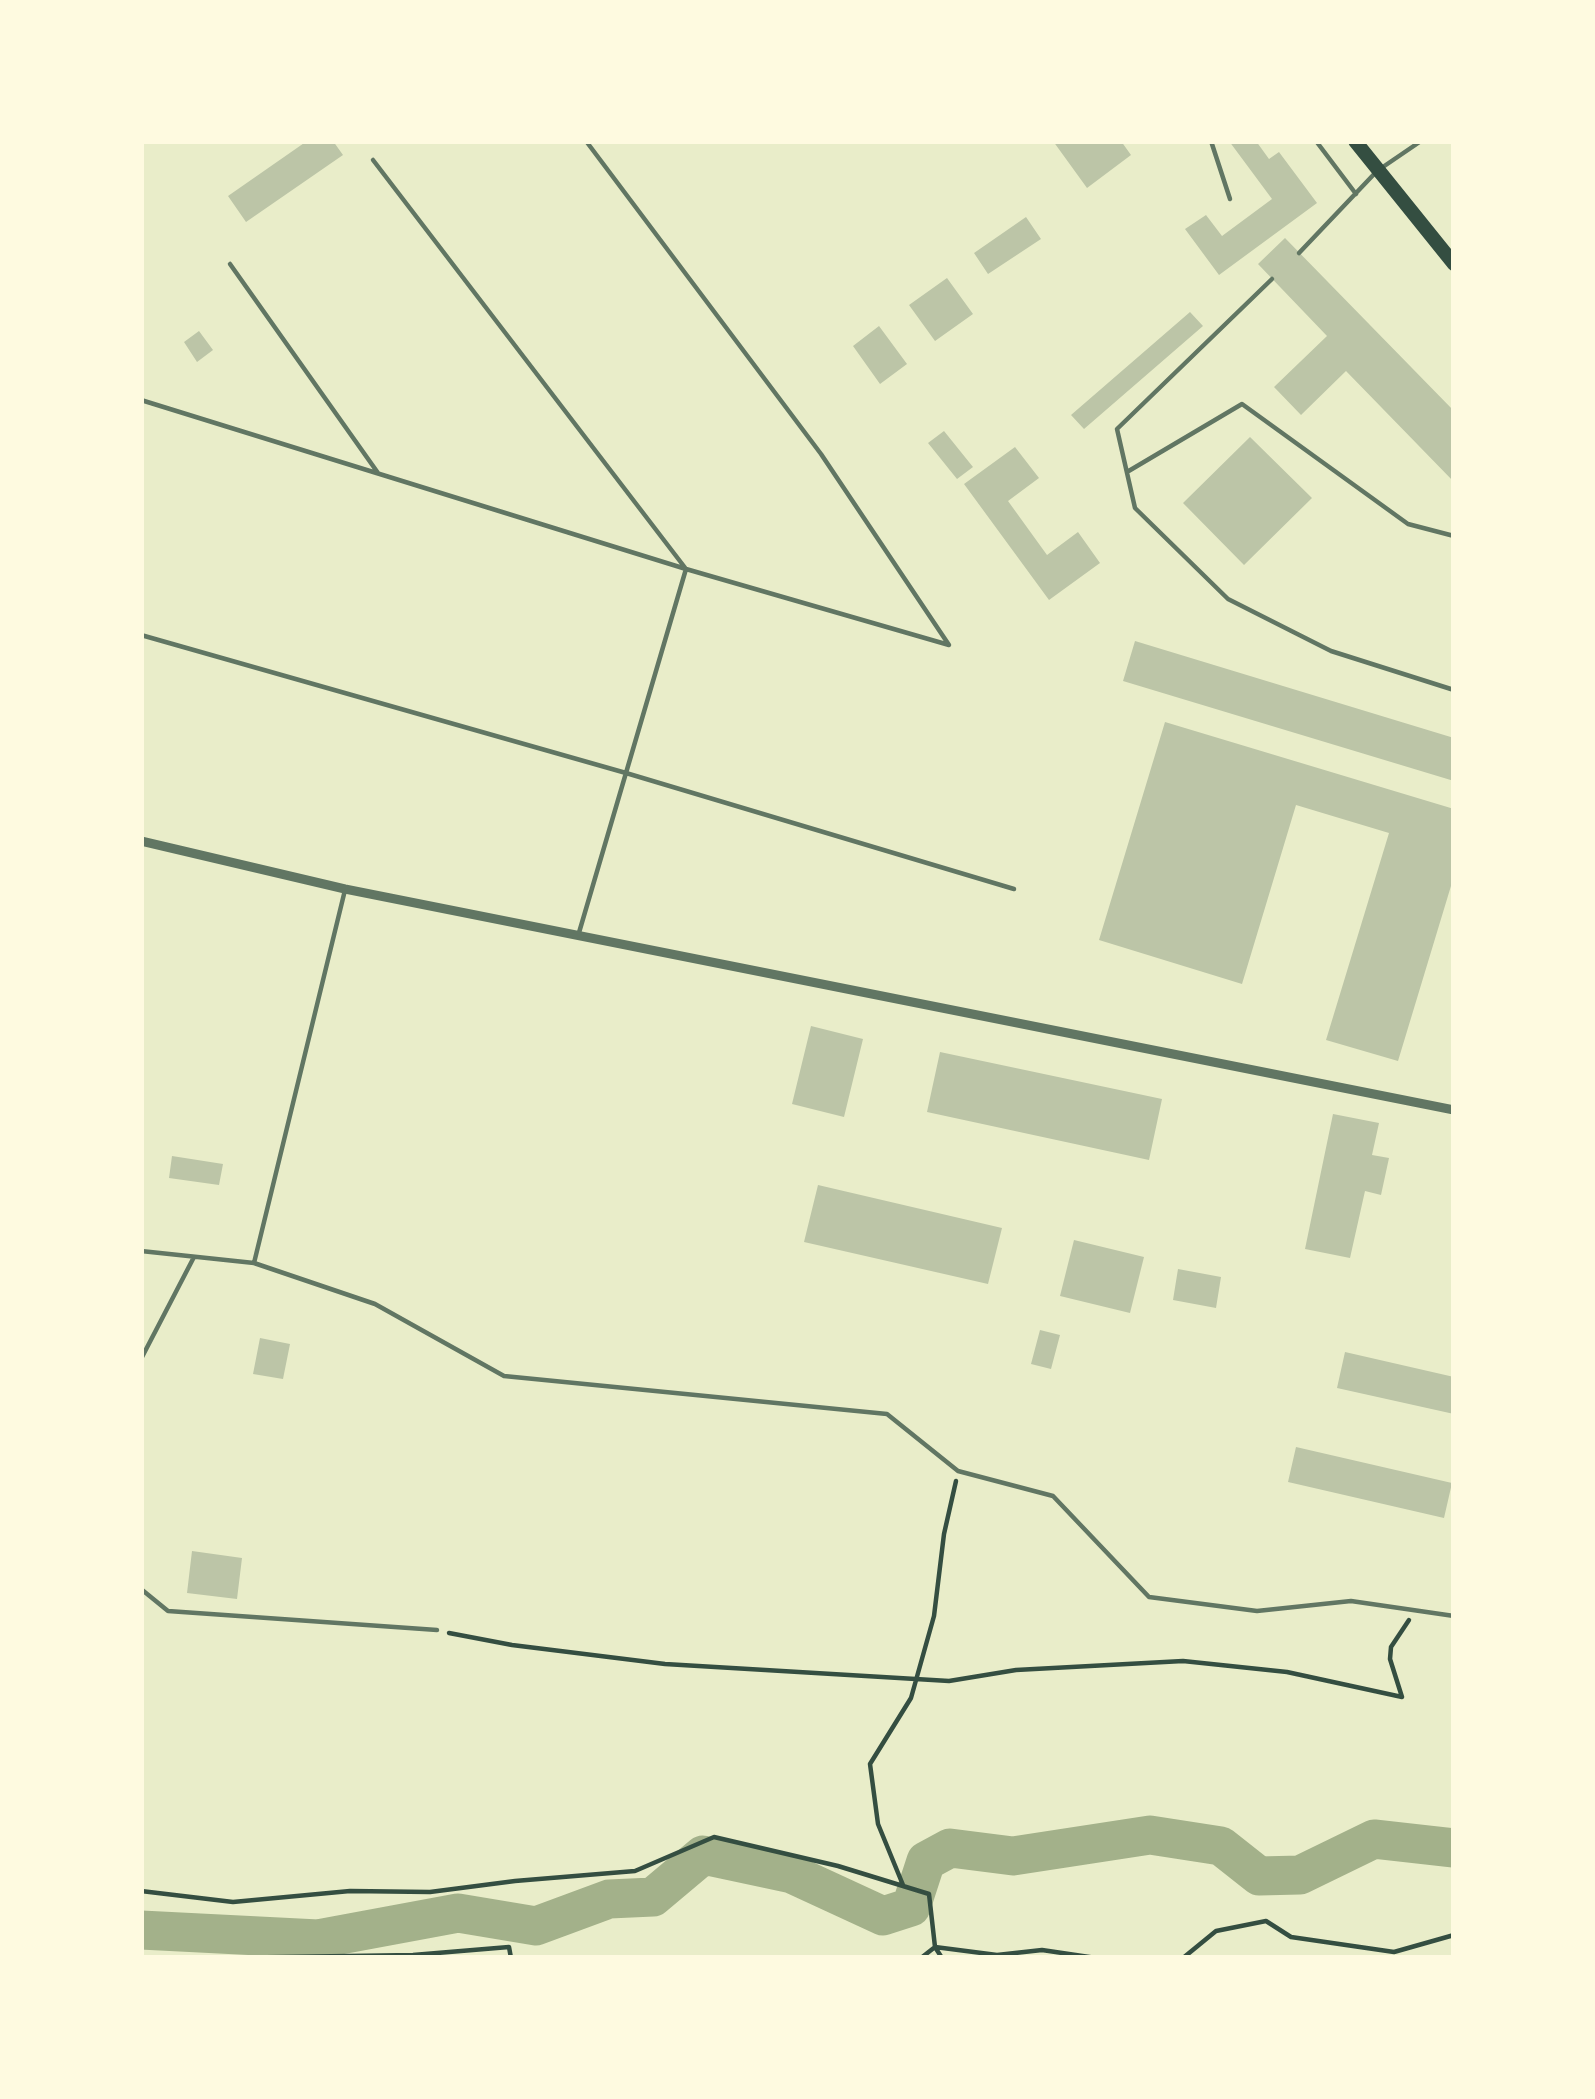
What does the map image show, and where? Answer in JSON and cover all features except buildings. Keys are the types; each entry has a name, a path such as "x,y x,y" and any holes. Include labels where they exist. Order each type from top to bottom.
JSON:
{"main road":[{"path":"1355,141 1454,264"}],"street":[{"path":"141,841 345,889 1454,1110"}],"lane":[{"path":"141,400 949,645 821,454 586,141"},
{"path":"1210,141 1230,199"},
{"path":"1316,141 1356,194"},
{"path":"1299,253 1377,171 1420,141"},
{"path":"373,160 686,569"},
{"path":"230,264 378,473"},
{"path":"1272,280 1117,429 1136,508 1228,599 1331,651 1454,691"},
{"path":"1127,472 1242,404 1408,524 1454,536"},
{"path":"578,936 686,569"},
{"path":"141,634 1014,889"},
{"path":"254,1264 345,889"},
{"path":"141,1251 254,1264 375,1304 504,1376 887,1414 958,1471 1053,1496 1149,1598 1257,1611 1352,1601 1454,1616"},
{"path":"141,1359 194,1257"},
{"path":"141,1589 168,1611 437,1630"}],"path":[{"path":"903,1885 878,1824 870,1764 911,1698 934,1616 958,1471"},
{"path":"437,1630 512,1645 664,1664 949,1682 1016,1670 1183,1661 1288,1672 1402,1697 1391,1647 1414,1610"},
{"path":"141,1891 233,1902 350,1891 430,1892 635,1871 714,1837 928,1894 935,1947 942,1958"},
{"path":"1183,1958 1216,1931 1266,1922 1291,1936 1394,1952 1454,1935"},
{"path":"217,1958 509,1947 511,1958"},
{"path":"921,1958 935,1947 997,1955 1042,1950 1096,1958"}],"waterway":[{"path":"141,1930 318,1939 458,1913 536,1926 609,1899 653,1897 703,1855 792,1874 883,1916 911,1907 926,1861 950,1848 1013,1856 1150,1835 1221,1846 1259,1876 1300,1875 1374,1839 1454,1848"}]}
